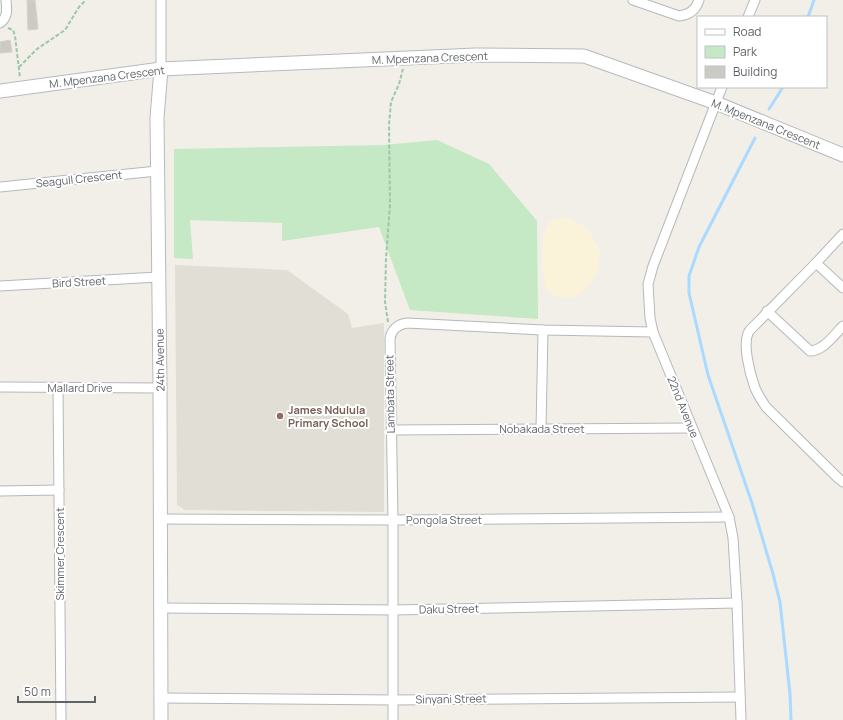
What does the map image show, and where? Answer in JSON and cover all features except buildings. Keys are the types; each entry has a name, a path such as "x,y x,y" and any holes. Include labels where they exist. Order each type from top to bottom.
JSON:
{"main road":[{"name":"M. Mpenzana Crescent","path":"0,91 161,69 476,55 584,56 716,103 843,155"},
{"name":"24th Avenue","path":"161,69 157,118 160,388 161,720"}],"street":[{"path":"0,23 5,18 7,13 6,0"},
{"name":"24th Avenue","path":"161,0 161,69"},
{"path":"633,0 679,16 685,15 694,10 699,0"},
{"path":"748,16 755,0"},
{"name":"22nd Avenue","path":"722,88 653,266 648,284 650,318 653,332 729,518 733,538 740,697 743,719"},
{"name":"Seagull Crescent","path":"0,187 157,171"},
{"path":"843,234 816,264 767,311 750,330 746,338 749,365 754,387 766,407 843,482"},
{"path":"816,264 843,288"},
{"name":"Bird Street","path":"0,286 158,277"},
{"path":"767,311 810,351 815,351 820,348 843,326"},
{"path":"390,336 398,326 407,323 543,330 653,332"},
{"path":"541,429 543,330"},
{"name":"Lambata Street","path":"390,336 394,610 393,720"},
{"name":"Mallard Drive","path":"0,387 160,388"},
{"name":"Skimmer Crescent","path":"58,388 61,720"},
{"name":"Nobakada Street","path":"391,430 692,428"},
{"path":"0,491 59,490"},
{"name":"Pongola Street","path":"160,519 393,520 729,518"},
{"name":"Daku Street","path":"160,608 394,610 737,603"},
{"name":"Sinyani Street","path":"161,698 393,700 740,697"}],"path":[{"path":"19,67 37,49 64,30 79,7 86,0"},
{"path":"0,23 4,27 13,30 15,36 21,88"},
{"path":"390,336 385,302 386,258 390,205 389,125 391,102 399,84 405,58"}],"shaded area":[{"name":"James Ndulula Primary School","path":"175,265 287,270 348,314 352,328 384,323 384,512 185,510 177,505"}],"green space":[{"path":"437,140 489,164 537,221 538,319 410,310 379,227 282,241 282,223 190,220 193,259 174,258 174,149 384,145"}],"sand":[{"path":"566,217 588,228 600,251 598,272 586,289 572,298 557,297 546,289 542,266 543,236 550,221"}],"waterway":[{"path":"808,16 814,0"},
{"path":"769,109 782,88"},
{"path":"755,138 699,247 689,276 689,293 708,375 752,503 780,602 790,694 791,720"}],"place":[{"name":"James Ndulula Primary School","path":"280,416"}]}
